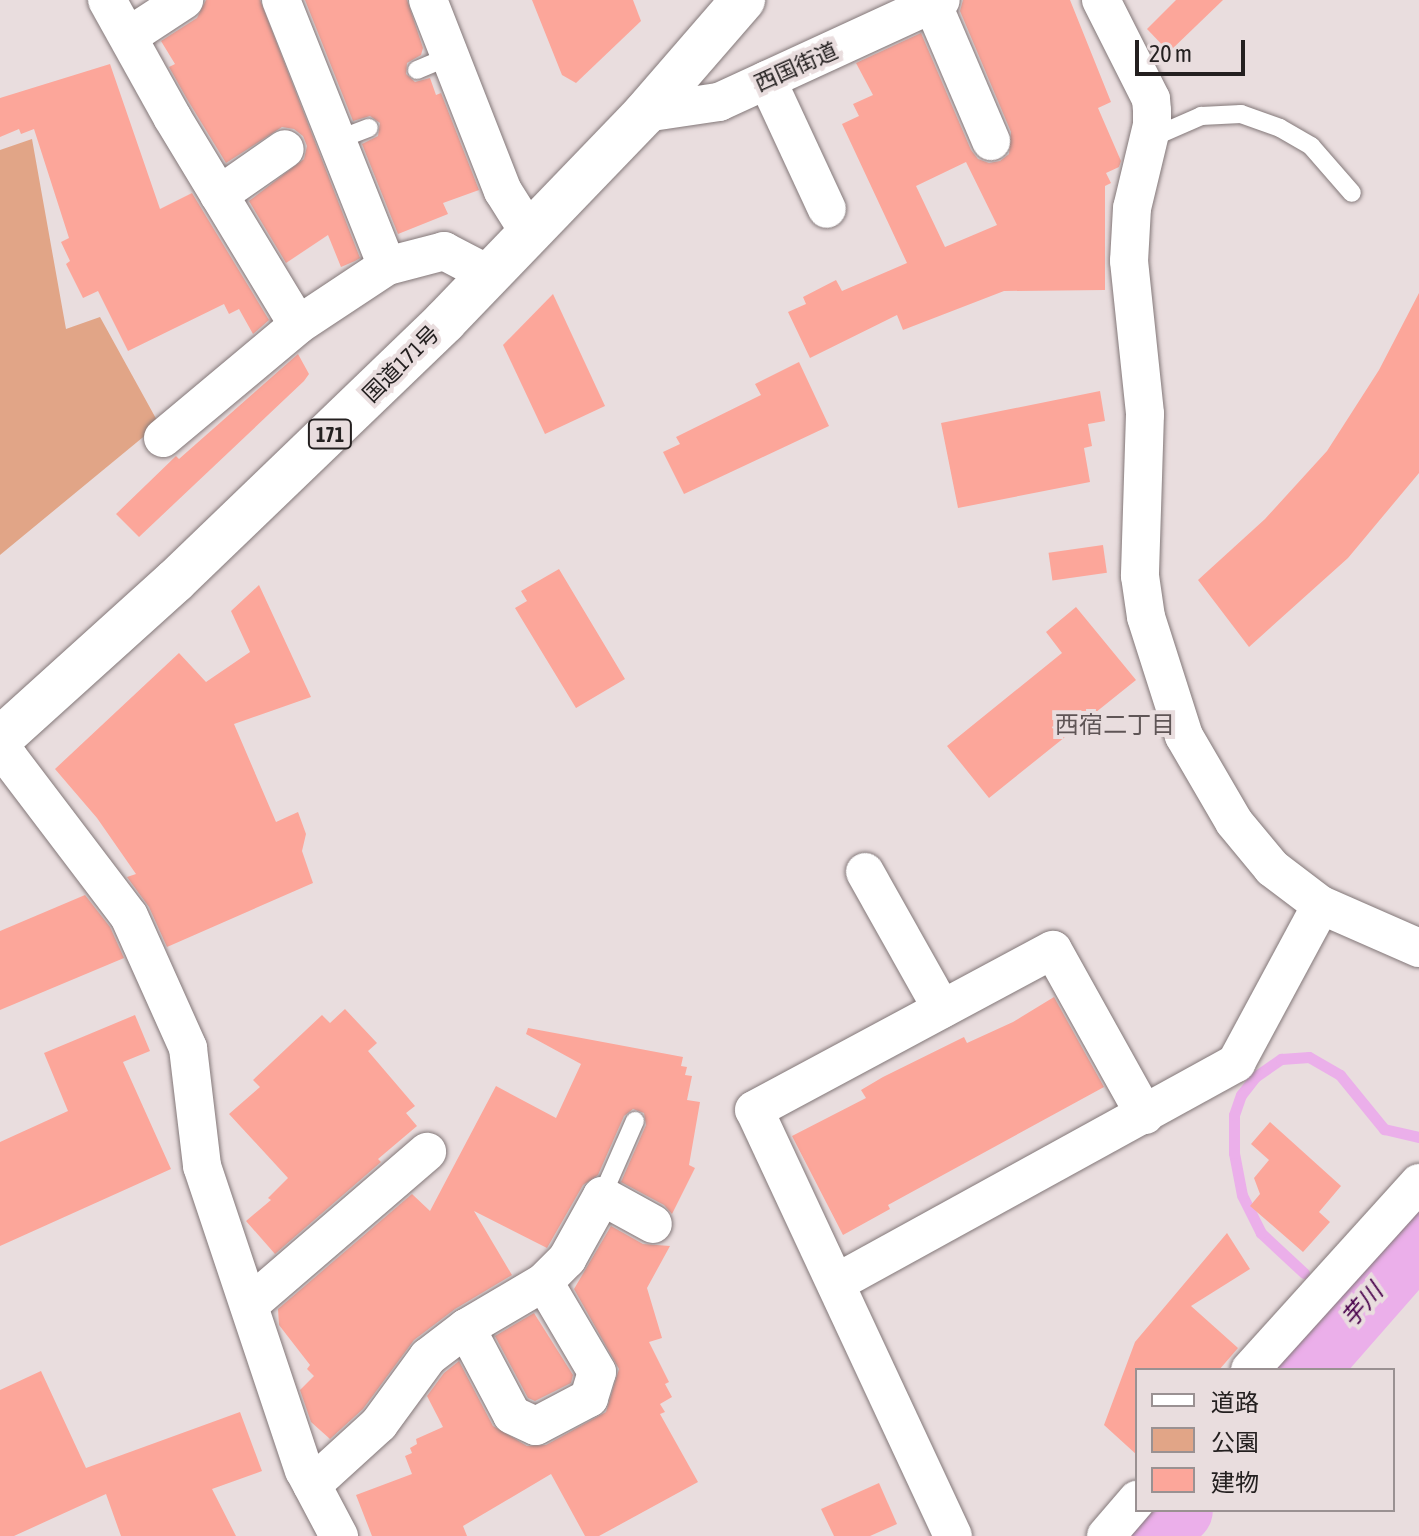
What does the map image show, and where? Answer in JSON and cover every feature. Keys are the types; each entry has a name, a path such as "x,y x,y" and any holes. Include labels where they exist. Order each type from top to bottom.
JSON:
{"highway":[{"name":"国道171号","path":"0,739 188,569 490,275 645,113 743,0"}],"street":[{"path":"107,0 172,117 298,325"},
{"path":"129,36 184,0"},
{"path":"281,0 353,134 387,266"},
{"path":"428,0 433,63 530,234"},
{"path":"1101,0 1151,99 1152,125 1132,208 1129,261 1145,414 1139,564 1146,617 1192,754 1257,853 1321,905 1419,948"},
{"path":"937,2 991,141"},
{"name":"西国街道","path":"645,113 719,102 937,2"},
{"path":"767,80 827,209"},
{"path":"219,195 285,149"},
{"path":"163,438 298,325 387,266 444,251 490,275"},
{"path":"0,752 9,758 129,916 188,1048 202,1166 312,1485 339,1536"},
{"path":"865,872 942,1009"},
{"path":"836,1283 1236,1063 1321,905"},
{"path":"953,1536 754,1110 1053,950 1145,1115"},
{"path":"249,1305 427,1152"},
{"path":"1252,1368 1419,1183"},
{"path":"312,1485 379,1424 428,1357 466,1328 544,1282 567,1259 602,1196 653,1224"},
{"path":"466,1328 512,1415 536,1426 589,1398 597,1372 544,1282"},
{"path":"1106,1536 1135,1502"}],"lane":[{"path":"1148,139 1201,116 1241,114 1280,128 1311,146 1352,193"},
{"path":"602,1196 635,1121"}],"green space":[{"path":"32,139 66,329 100,317 159,424 0,555 0,150"}],"building":[{"path":"206,0 260,0 360,258 355,261 341,267 328,235 286,263 249,201 304,159 307,146 303,136 294,129 282,127 226,163 187,99 169,67 175,64 161,41 197,18"},
{"path":"305,0 407,0 423,48 421,55 407,63 406,74 415,82 430,78 436,95 441,93 479,190 443,203 448,214 398,234 362,144 378,136 380,123 370,116 353,121"},
{"path":"532,0 633,0 641,21 576,83 562,75"},
{"path":"963,0 1070,0 1111,102 1098,108 1121,161 1119,167 1106,173 1111,183 1105,186 1105,290 1004,291 903,330 897,315 810,358 788,312 806,304 803,297 836,280 842,291 907,263 842,124 859,116 853,104 873,95 856,63 921,33 971,150 978,159 989,163 1000,161 1009,154 1011,132 960,11","holes":["966,162 997,225 945,247 916,186"]},
{"path":"1176,0 1223,0 1169,52 1147,29"},
{"path":"110,64 160,209 192,193 269,320 253,334 239,309 229,314 224,304 128,351 98,291 83,298 66,264 70,261 61,242 69,238 34,129 21,134 19,129 0,137 0,98"},
{"path":"1419,293 1419,473 1348,558 1249,647 1198,580 1265,519 1327,451 1379,370"},
{"path":"553,294 605,406 545,434 503,345"},
{"path":"298,354 309,374 304,381 139,537 116,514 176,456 179,459"},
{"path":"799,362 829,426 684,494 663,452 680,444 676,437 761,395 755,384"},
{"path":"1100,391 1105,421 1088,424 1092,446 1084,448 1090,482 958,508 941,423"},
{"path":"1103,545 1107,573 1052,580 1049,553"},
{"path":"559,569 625,679 576,708 515,608 527,601 521,591"},
{"path":"259,585 311,697 234,724 276,822 298,812 306,834 302,851 313,883 167,947 149,907 127,877 136,874 97,818 55,769 179,653 206,682 250,652 231,611"},
{"path":"1076,607 1136,680 989,798 947,746 1062,653 1046,632"},
{"path":"85,895 110,927 124,958 0,1010 0,931"},
{"path":"1054,997 1104,1087 888,1205 890,1209 843,1235 792,1136 866,1098 861,1090 883,1077 964,1037 967,1043 1013,1022"},
{"path":"345,1009 377,1043 368,1051 415,1106 406,1113 417,1126 378,1159 381,1162 275,1254 246,1221 271,1200 268,1198 288,1178 229,1114 260,1087 253,1080 322,1015 330,1023"},
{"path":"135,1015 150,1051 123,1062 171,1169 0,1246 0,1142 68,1111 44,1053"},
{"path":"528,1028 683,1057 681,1066 687,1067 685,1075 692,1076 687,1100 700,1102 689,1165 695,1168 672,1214 664,1205 621,1182 646,1125 644,1113 633,1109 624,1116 598,1175 583,1185 547,1248 474,1211 512,1275 455,1309 414,1340 363,1409 330,1439 311,1422 300,1390 314,1376 307,1369 310,1365 279,1325 278,1309 412,1194 430,1211 496,1086 556,1118 581,1064 526,1034"},
{"path":"1270,1122 1341,1186 1319,1212 1330,1222 1303,1252 1250,1206 1260,1194 1254,1178 1269,1160 1251,1144"},
{"path":"611,1226 643,1244 670,1246 647,1288 662,1338 649,1342 669,1382 665,1384 672,1397 660,1404 665,1412 660,1414 698,1482 599,1536 585,1536 551,1474 463,1526 467,1536 372,1536 356,1495 412,1474 405,1456 412,1453 410,1448 417,1444 416,1439 443,1427 427,1396 444,1373 459,1361 493,1426 527,1446 546,1445 606,1412 619,1369 574,1289"},
{"path":"1227,1233 1250,1269 1191,1306 1238,1348 1221,1368 1135,1368 1135,1453 1104,1425 1135,1342"},
{"path":"534,1313 573,1375 571,1383 535,1401 528,1398 495,1336"},
{"path":"41,1371 86,1468 240,1412 262,1471 212,1489 236,1536 121,1536 106,1494 14,1536 0,1536 0,1390"},
{"path":"879,1483 897,1524 870,1536 834,1536 821,1509"}],"waterway":[{"path":"1304,1273 1261,1233 1242,1195 1234,1153 1234,1115 1241,1095 1255,1077 1281,1059 1309,1057 1340,1075 1384,1129 1419,1137"},
{"name":"芋川","path":"1307,1368 1419,1240"},
{"path":"1334,1303 1350,1319"},
{"name":"芋川","path":"1156,1536 1178,1512"}],"district":[{"name":"西宿二丁目","path":"1115,725"}]}
